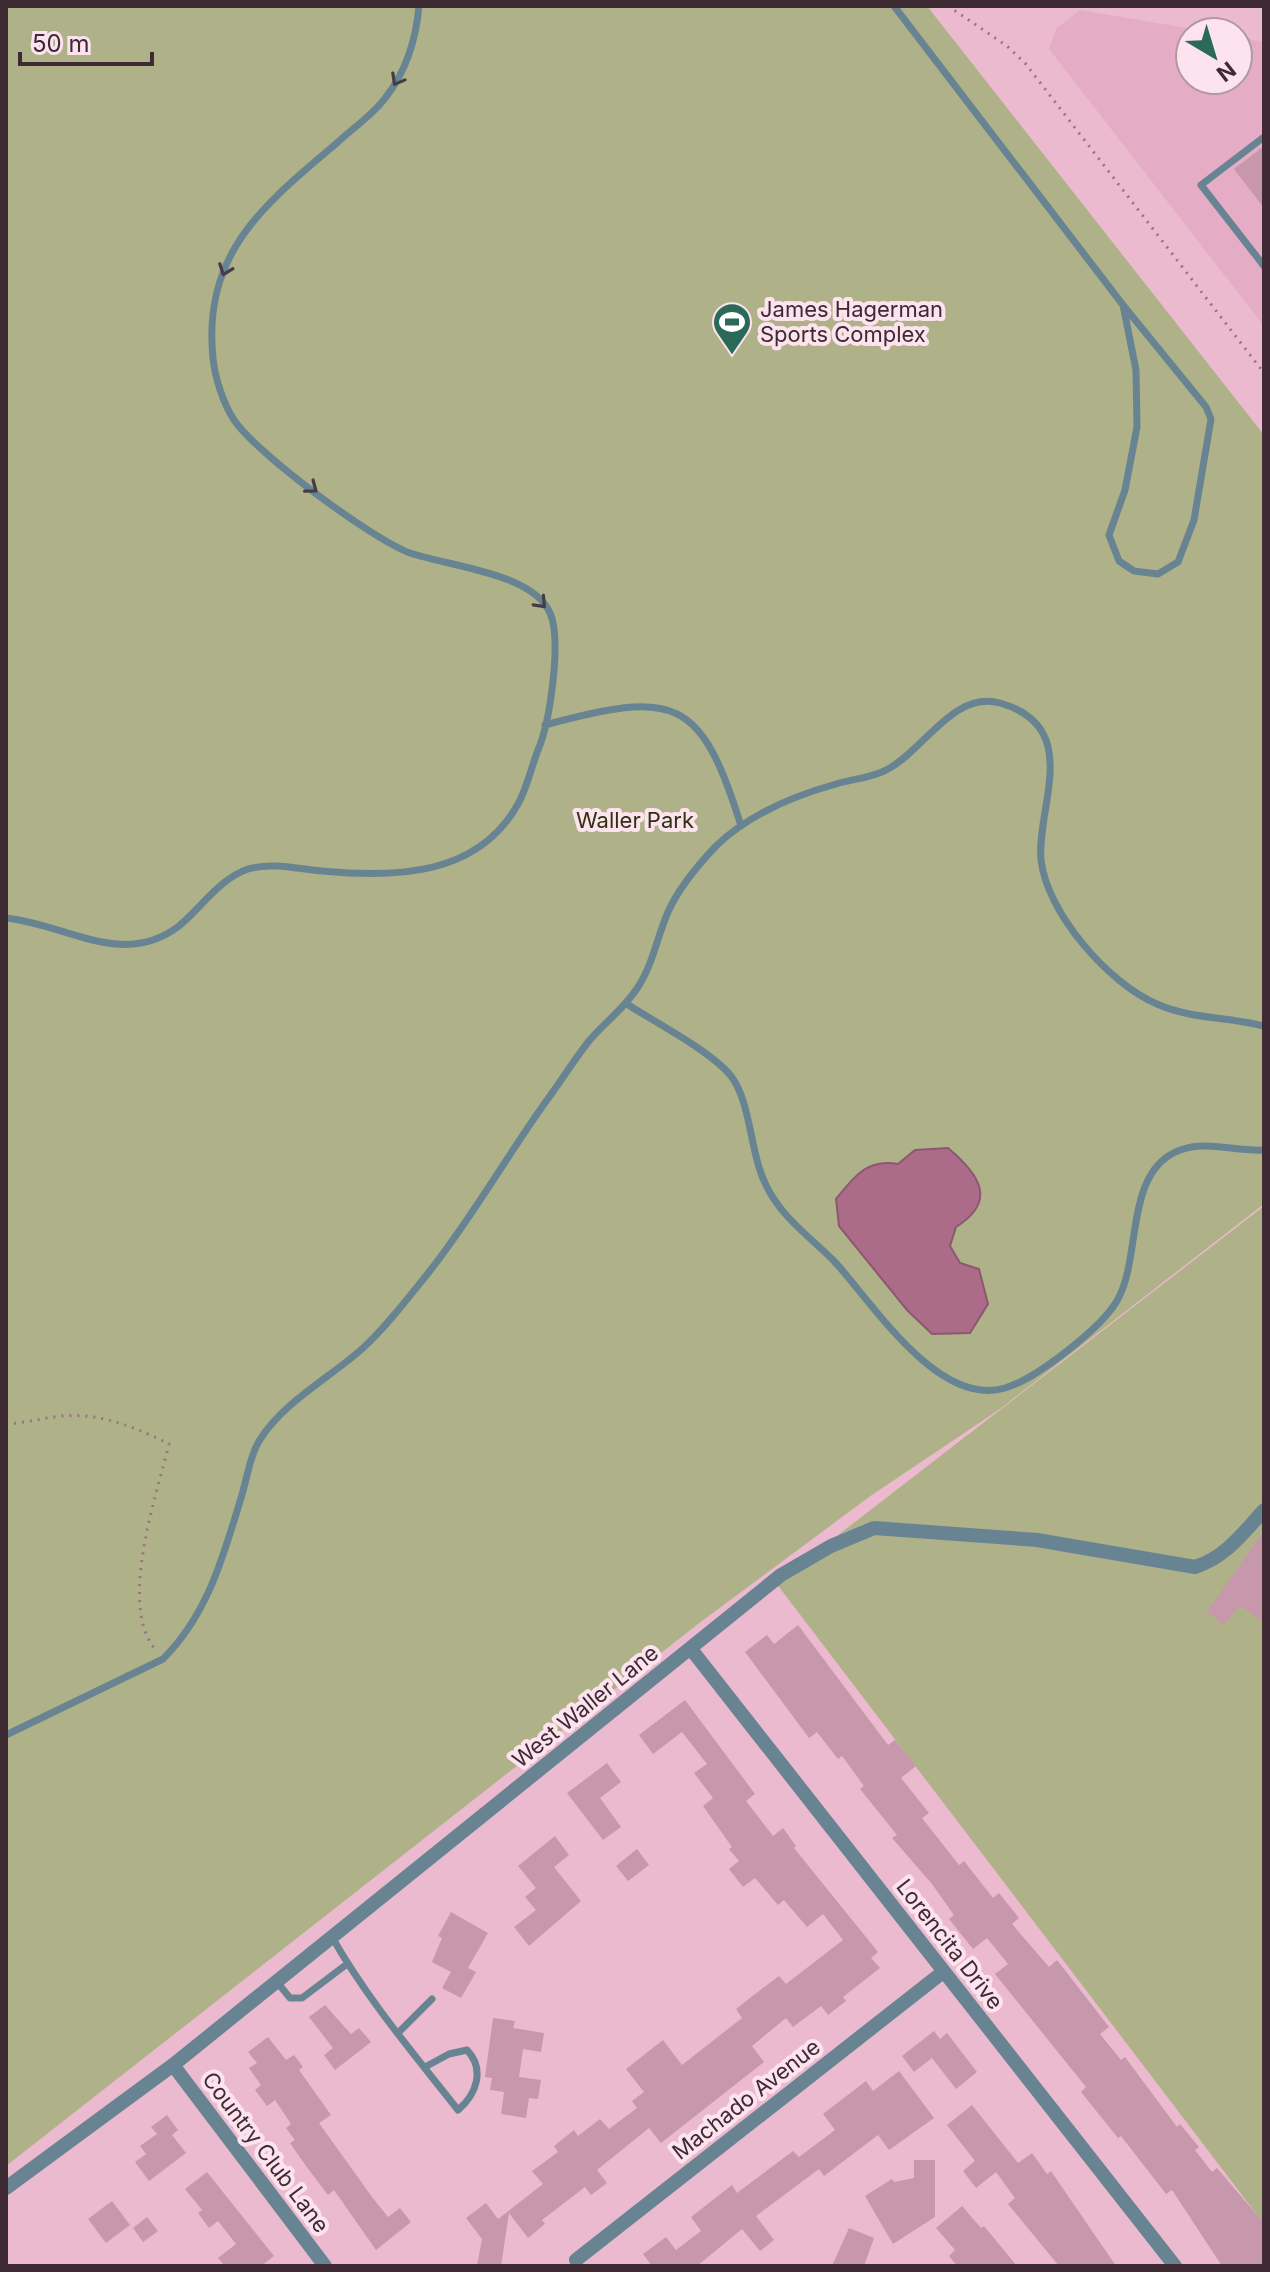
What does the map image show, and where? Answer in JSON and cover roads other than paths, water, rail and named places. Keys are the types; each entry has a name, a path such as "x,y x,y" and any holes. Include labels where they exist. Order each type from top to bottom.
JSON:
{"street":[{"name":"West Waller Lane","path":"6,2188 173,2065 781,1575 831,1546 874,1528 1037,1540 1195,1567 1211,1562 1237,1542 1264,1510"},
{"name":"Lorencita Drive","path":"691,1649 1175,2266"},
{"name":"Machado Avenue","path":"576,2260 943,1972"},
{"name":"Country Club Lane","path":"173,2065 325,2266"}],"lane":[{"path":"6,918 111,945 154,941 175,929 229,879 249,869 277,866 370,873 432,869 458,861 483,847 509,818 520,800 545,725 555,633 550,612 539,597 488,573 407,552 381,538 275,460 234,421 220,390 213,360 216,297 243,230 263,207 368,117 387,96 412,51 419,6"},
{"path":"894,6 1123,305 1206,407 1211,419 1194,520 1178,562 1158,574 1134,571 1119,561 1109,535 1125,490 1137,427 1136,370 1123,305"},
{"path":"1264,137 1201,185 1264,266"},
{"path":"6,1735 163,1659 197,1617 214,1582 258,1443 283,1413 365,1346 407,1299 482,1199 532,1120 592,1038 627,1004 653,956 669,909 716,846 741,826 800,794 886,771 922,744 951,714 969,705 987,701 1003,704 1024,715 1038,729 1048,749 1053,772 1040,855 1043,872 1058,907 1094,956 1157,1004 1264,1026"},
{"path":"545,725 620,708 655,707 675,712 693,722 709,741 741,826"},
{"path":"627,1004 690,1044 731,1077 756,1164 780,1207 841,1269 909,1348 970,1388 1005,1388 1029,1377 1086,1335 1117,1302 1125,1280 1145,1189 1151,1172 1167,1156 1200,1146 1264,1150"},
{"path":"332,1937 347,1964 398,2033 458,2110 470,2099 478,2076 476,2060 467,2050 449,2054 425,2067"},
{"path":"277,1982 290,1998 302,1998 347,1964"},
{"path":"398,2033 432,1999"}],"place":[{"name":"James Hagerman Sports Complex","path":"732,356"}],"park label":[{"name":"Waller Park","path":"635,820"}]}
